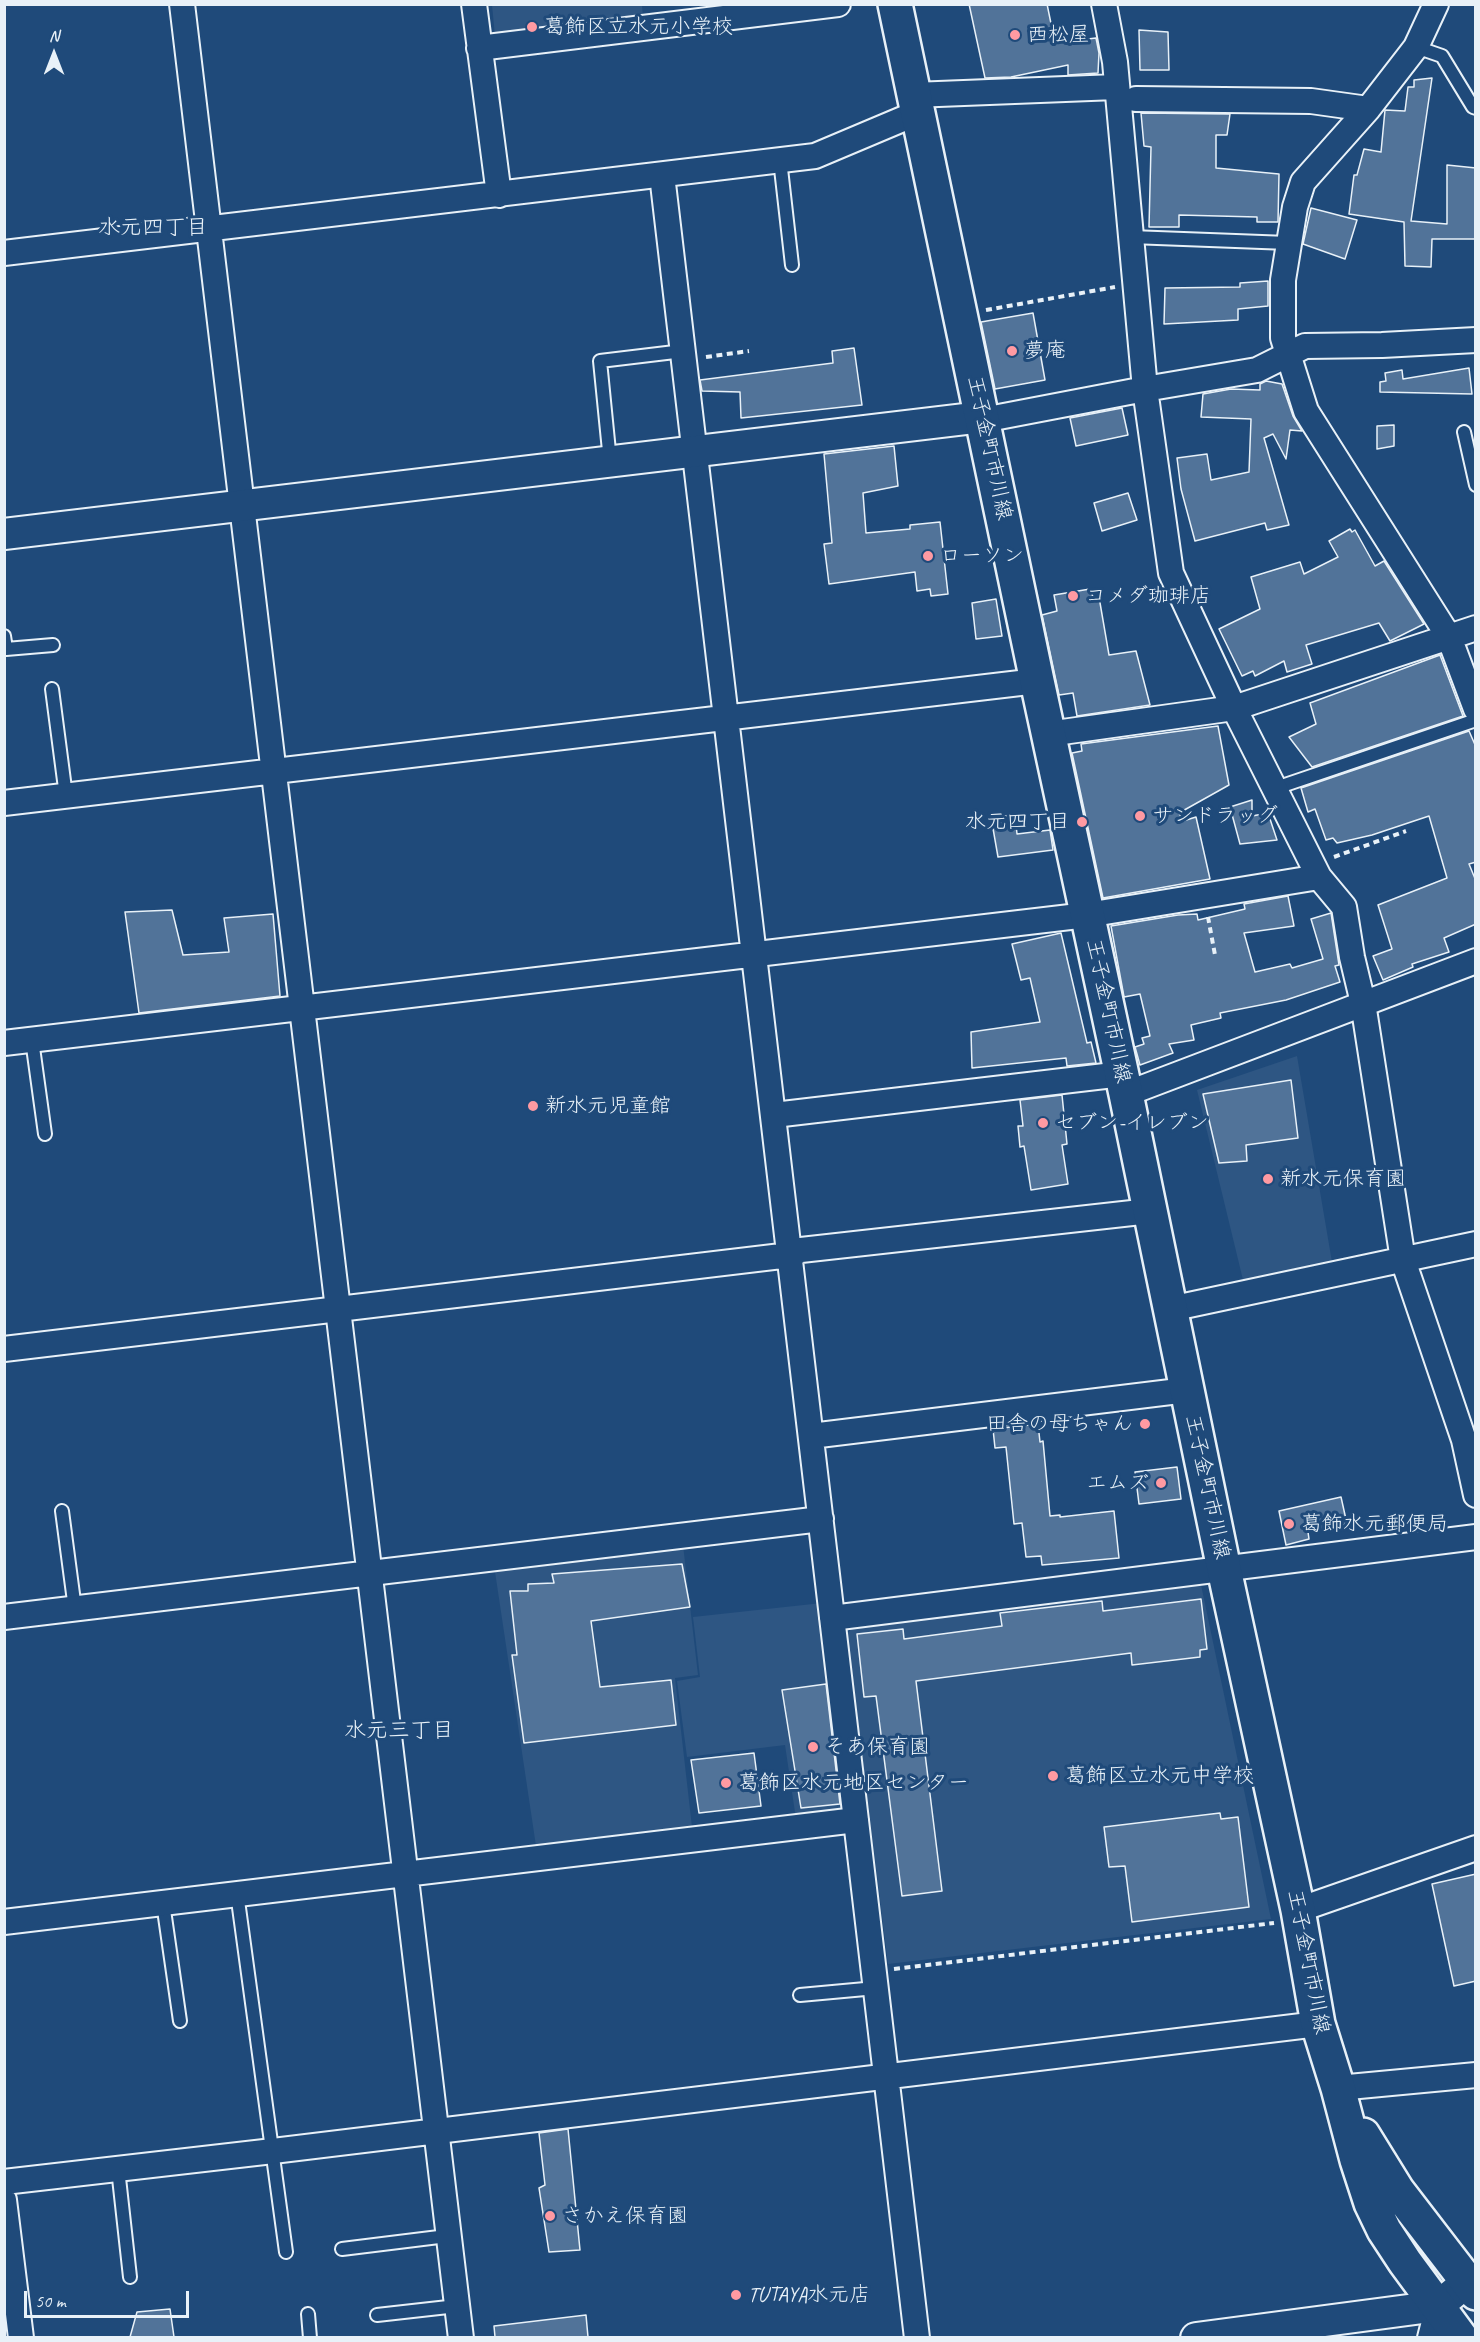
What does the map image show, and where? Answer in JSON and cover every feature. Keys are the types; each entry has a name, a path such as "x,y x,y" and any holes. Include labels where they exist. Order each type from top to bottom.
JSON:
{"main road":[{"name":"王子金町市川線","path":"895,4 1124,1084 1224,1569 1289,1916 1356,2160 1371,2203 1384,2230 1461,2337"},
{"name":"王子金町市川線","path":"1338,2088 1379,2163 1397,2190 1471,2287"}],"street":[{"path":"182,4 371,1574 447,2236 461,2337"},
{"path":"474,4 499,195"},
{"path":"478,48 838,4"},
{"path":"1104,4 1115,62 1126,93 1134,284 1145,388 1171,573 1234,708 1316,871 1344,907 1363,1003 1403,1260 1464,1440 1476,1495"},
{"path":"1436,4 1416,47 1368,109 1303,182 1295,207 1283,280 1283,338 1306,411 1449,636 1476,709"},
{"path":"4,253 814,156 915,104 1126,93 1311,100 1368,109"},
{"path":"662,175 689,354 693,451 774,1114 855,1820 880,1979 887,2077 917,2337"},
{"path":"4,534 982,418 1257,370 1305,346 1476,340"},
{"path":"1048,734 1234,708 1476,628"},
{"path":"4,803 1037,681"},
{"path":"4,1043 1088,915 1204,896 1316,871"},
{"path":"774,1114 1124,1084 1363,1003 1476,961"},
{"path":"4,1349 790,1255 801,1250 1150,1211"},
{"path":"1170,1309 1476,1244"},
{"path":"811,1436 1187,1390"},
{"path":"4,1617 820,1519"},
{"path":"832,1617 1476,1538"},
{"path":"4,1922 855,1820"},
{"path":"1289,1916 1476,1848"},
{"path":"4,2182 1318,2024"},
{"path":"1338,2088 1476,2075"},
{"path":"4,2200 21,2337"},
{"path":"1196,2337 1438,2306 1471,2287"},
{"path":"1430,2337 1438,2306"}],"lane":[{"path":"1416,47 1442,56 1473,107 1476,108"},
{"path":"780,160 792,264"},
{"path":"1131,237 1288,243"},
{"path":"610,462 600,361 689,354"},
{"path":"1464,432 1476,485"},
{"path":"4,636 6,649 53,645"},
{"path":"52,689 66,796"},
{"path":"1275,788 1476,720"},
{"path":"32,1040 45,1134"},
{"path":"62,1511 75,1609"},
{"path":"237,1893 286,2252"},
{"path":"163,1903 180,2021"},
{"path":"800,1995 880,1979"},
{"path":"118,2169 130,2277"},
{"path":"342,2249 447,2236"},
{"path":"377,2315 457,2307"},
{"path":"308,2314 310,2337"}],"path":[{"path":"960,310 969,309 975,312 1134,284"},
{"path":"689,354 749,351"},
{"path":"1316,871 1406,831"},
{"path":"1204,896 1215,955"},
{"path":"880,1979 1289,1916"}],"shaded area":[{"name":"葛飾区立水元小学校","path":"492,5 642,5 643,18 495,36"},
{"name":"新水元保育園","path":"1297,1056 1333,1268 1244,1284 1197,1090"},
{"path":"683,1545 698,1675 675,1678 692,1827 536,1846 494,1565"},
{"name":"葛飾区立水元中学校","path":"1200,1580 1271,1919 888,1964 847,1634 856,1623"},
{"path":"822,1603 850,1814 796,1819 785,1745 687,1757 677,1681 700,1677 693,1617"}],"building":[{"name":"西松屋","path":"969,4 1047,4 1055,43 1096,38 1099,53 1098,73 1068,75 1068,65 1011,77 985,78"},
{"path":"1139,30 1168,32 1169,70 1140,70"},
{"path":"1432,78 1411,221 1447,224 1447,165 1476,168 1476,239 1432,239 1431,267 1405,266 1404,222 1349,214 1354,175 1357,175 1364,149 1381,152 1385,110 1405,111 1408,87 1414,87 1414,80"},
{"path":"1141,113 1230,114 1227,135 1216,135 1216,168 1279,174 1278,222 1257,222 1257,217 1179,215 1179,227 1149,227 1151,147 1144,146"},
{"path":"1311,208 1357,220 1345,259 1303,244"},
{"path":"1268,281 1268,306 1238,309 1238,320 1164,324 1165,288 1240,287 1240,283"},
{"name":"夢庵","path":"1033,313 1045,380 995,389 981,322"},
{"path":"854,348 862,405 741,418 740,392 702,391 700,380 833,363 832,351"},
{"path":"1469,368 1472,394 1380,392 1380,382 1386,381 1385,373 1402,370 1403,379"},
{"path":"1266,381 1282,384 1293,416 1302,431 1290,430 1286,459 1273,434 1264,438 1289,525 1267,530 1265,523 1195,541 1181,489 1177,458 1207,454 1211,480 1249,472 1251,419 1201,417 1203,394 1231,389 1260,390 1260,384"},
{"path":"1122,408 1128,435 1076,446 1070,418"},
{"path":"1394,425 1394,446 1377,449 1377,426"},
{"path":"894,446 898,486 863,493 866,533 910,529 910,525 940,522 948,594 931,596 930,589 917,591 915,572 829,584 824,544 832,543 824,454"},
{"path":"1128,493 1137,520 1102,531 1094,503"},
{"path":"1350,529 1352,532 1355,530 1375,566 1384,561 1424,624 1390,641 1379,623 1306,645 1312,664 1287,672 1284,661 1255,676 1253,671 1242,676 1219,629 1260,609 1251,577 1300,562 1304,574 1338,557 1329,541"},
{"path":"1090,589 1093,597 1099,597 1109,655 1136,651 1150,705 1077,716 1073,693 1059,695 1042,615 1057,611 1054,595"},
{"path":"996,599 1002,636 976,639 972,603"},
{"path":"1440,655 1463,716 1312,767 1289,737 1316,724 1310,703"},
{"name":"サンドラッグ","path":"1218,726 1229,785 1179,813 1183,821 1196,817 1210,879 1103,898 1072,753 1082,751 1081,744"},
{"path":"1469,731 1476,747 1476,862 1469,864 1476,881 1476,924 1444,938 1449,952 1412,964 1413,967 1383,980 1373,956 1392,949 1378,905 1447,878 1429,816 1372,835 1337,843 1333,838 1326,840 1315,809 1308,812 1301,788"},
{"path":"1252,800 1252,816 1268,813 1277,840 1240,844 1230,807"},
{"path":"1015,815 1017,834 1050,830 1053,850 998,857 991,817"},
{"path":"1288,896 1294,926 1244,933 1255,972 1290,964 1292,968 1323,959 1311,919 1331,913 1339,965 1335,966 1340,982 1286,1000 1220,1013 1221,1018 1191,1025 1194,1040 1169,1044 1173,1053 1140,1065 1135,1047 1144,1044 1142,1038 1150,1036 1140,994 1124,997 1111,926 1178,915 1197,914 1198,920 1245,909 1244,904"},
{"path":"172,910 183,955 229,952 224,918 273,914 280,996 139,1013 125,912"},
{"path":"1061,933 1087,1043 1091,1042 1096,1063 1067,1066 1066,1058 972,1068 971,1032 1040,1022 1030,978 1021,980 1012,944"},
{"path":"1291,1080 1298,1138 1246,1145 1247,1161 1219,1163 1203,1094"},
{"path":"1062,1095 1067,1144 1062,1145 1068,1184 1031,1190 1024,1146 1020,1147 1018,1126 1023,1126 1020,1100"},
{"path":"1038,1424 1040,1442 1043,1441 1050,1516 1114,1511 1119,1558 1042,1565 1041,1556 1026,1557 1022,1523 1014,1524 1006,1447 995,1448 993,1429"},
{"path":"1177,1467 1181,1499 1139,1504 1135,1472"},
{"path":"1341,1497 1347,1524 1308,1532 1309,1539 1286,1545 1279,1511"},
{"path":"682,1564 690,1607 591,1621 600,1687 671,1680 676,1725 524,1743 512,1655 517,1655 510,1591 528,1591 528,1584 554,1583 552,1574"},
{"path":"1201,1599 1207,1649 1200,1650 1200,1657 1132,1665 1131,1653 916,1681 942,1891 902,1896 876,1696 864,1697 857,1634 903,1629 904,1639 1002,1626 1000,1613 1102,1601 1103,1611"},
{"name":"そあ保育園","path":"826,1684 840,1804 801,1808 782,1690"},
{"name":"葛飾区水元地区センター","path":"754,1753 761,1806 699,1813 691,1760"},
{"path":"1220,1813 1221,1819 1238,1817 1249,1907 1132,1922 1125,1866 1109,1867 1104,1827"},
{"path":"1476,1874 1476,1981 1454,1986 1432,1884"},
{"path":"568,2129 580,2250 549,2252 539,2188 545,2185 539,2133"},
{"path":"170,2309 174,2337 130,2337 137,2312"},
{"path":"586,2315 588,2337 495,2337 494,2326"}],"place":[{"name":"葛飾区立水元小学校","path":"532,27"},
{"name":"西松屋","path":"1015,35"},
{"name":"夢庵","path":"1012,351"},
{"name":"ローソン","path":"928,556"},
{"name":"コメダ珈琲店","path":"1073,596"},
{"name":"サンドラッグ","path":"1140,816"},
{"name":"水元四丁目","path":"1082,822"},
{"name":"新水元児童館","path":"533,1106"},
{"name":"セブン-イレブン","path":"1043,1123"},
{"name":"新水元保育園","path":"1268,1179"},
{"name":"田舎の母ちゃん","path":"1145,1424"},
{"name":"エムズ","path":"1161,1483"},
{"name":"葛飾水元郵便局","path":"1289,1524"},
{"name":"そあ保育園","path":"813,1747"},
{"name":"葛飾区立水元中学校","path":"1053,1776"},
{"name":"葛飾区水元地区センター","path":"726,1783"},
{"name":"さかえ保育園","path":"550,2216"},
{"name":"TUTAYA水元店","path":"736,2295"}],"district":[{"name":"水元四丁目","path":"153,228"},
{"name":"水元三丁目","path":"399,1731"}]}
